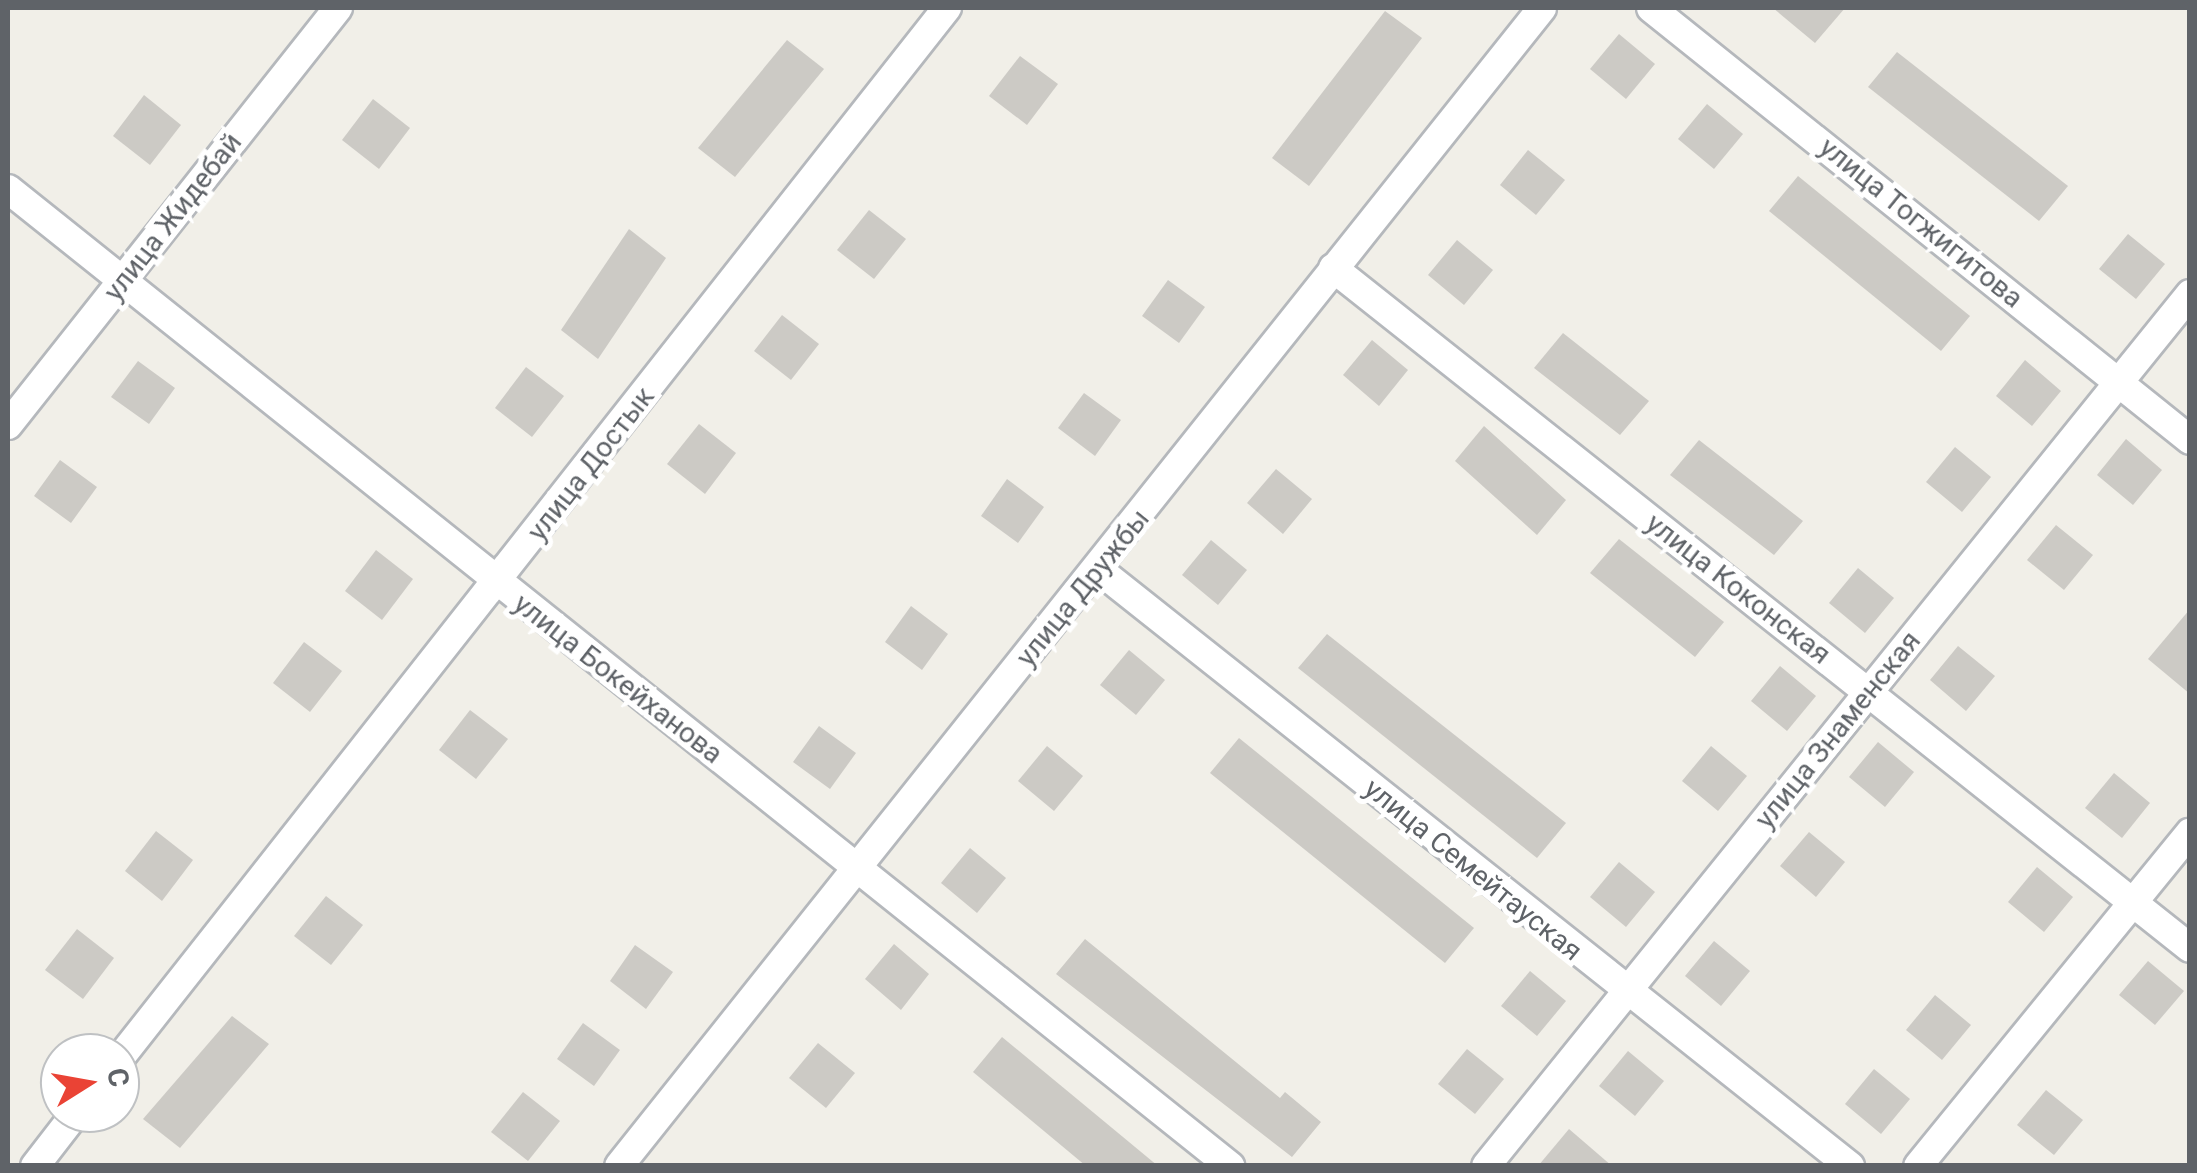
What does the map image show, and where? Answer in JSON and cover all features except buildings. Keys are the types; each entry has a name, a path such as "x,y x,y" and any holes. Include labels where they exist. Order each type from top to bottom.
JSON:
{"street":[{"name":"улица Жидебай","path":"8,425 338,8"},
{"name":"улица Достык","path":"140,1033 947,8"},
{"name":"улица Дружбы","path":"627,1162 1542,8"},
{"name":"улица Тогжигитова","path":"1651,8 2190,440"},
{"name":"улица Бокейханова","path":"8,189 497,584 1230,1166"},
{"name":"улица Коконская","path":"1334,268 2190,948"},
{"name":"улица Знаменская","path":"1486,1166 2190,294"},
{"name":"улица Семейтауская","path":"1099,570 1628,994 1850,1166"},
{"path":"1918,1166 2190,834"},
{"path":"34,1166 60,1133"}]}
